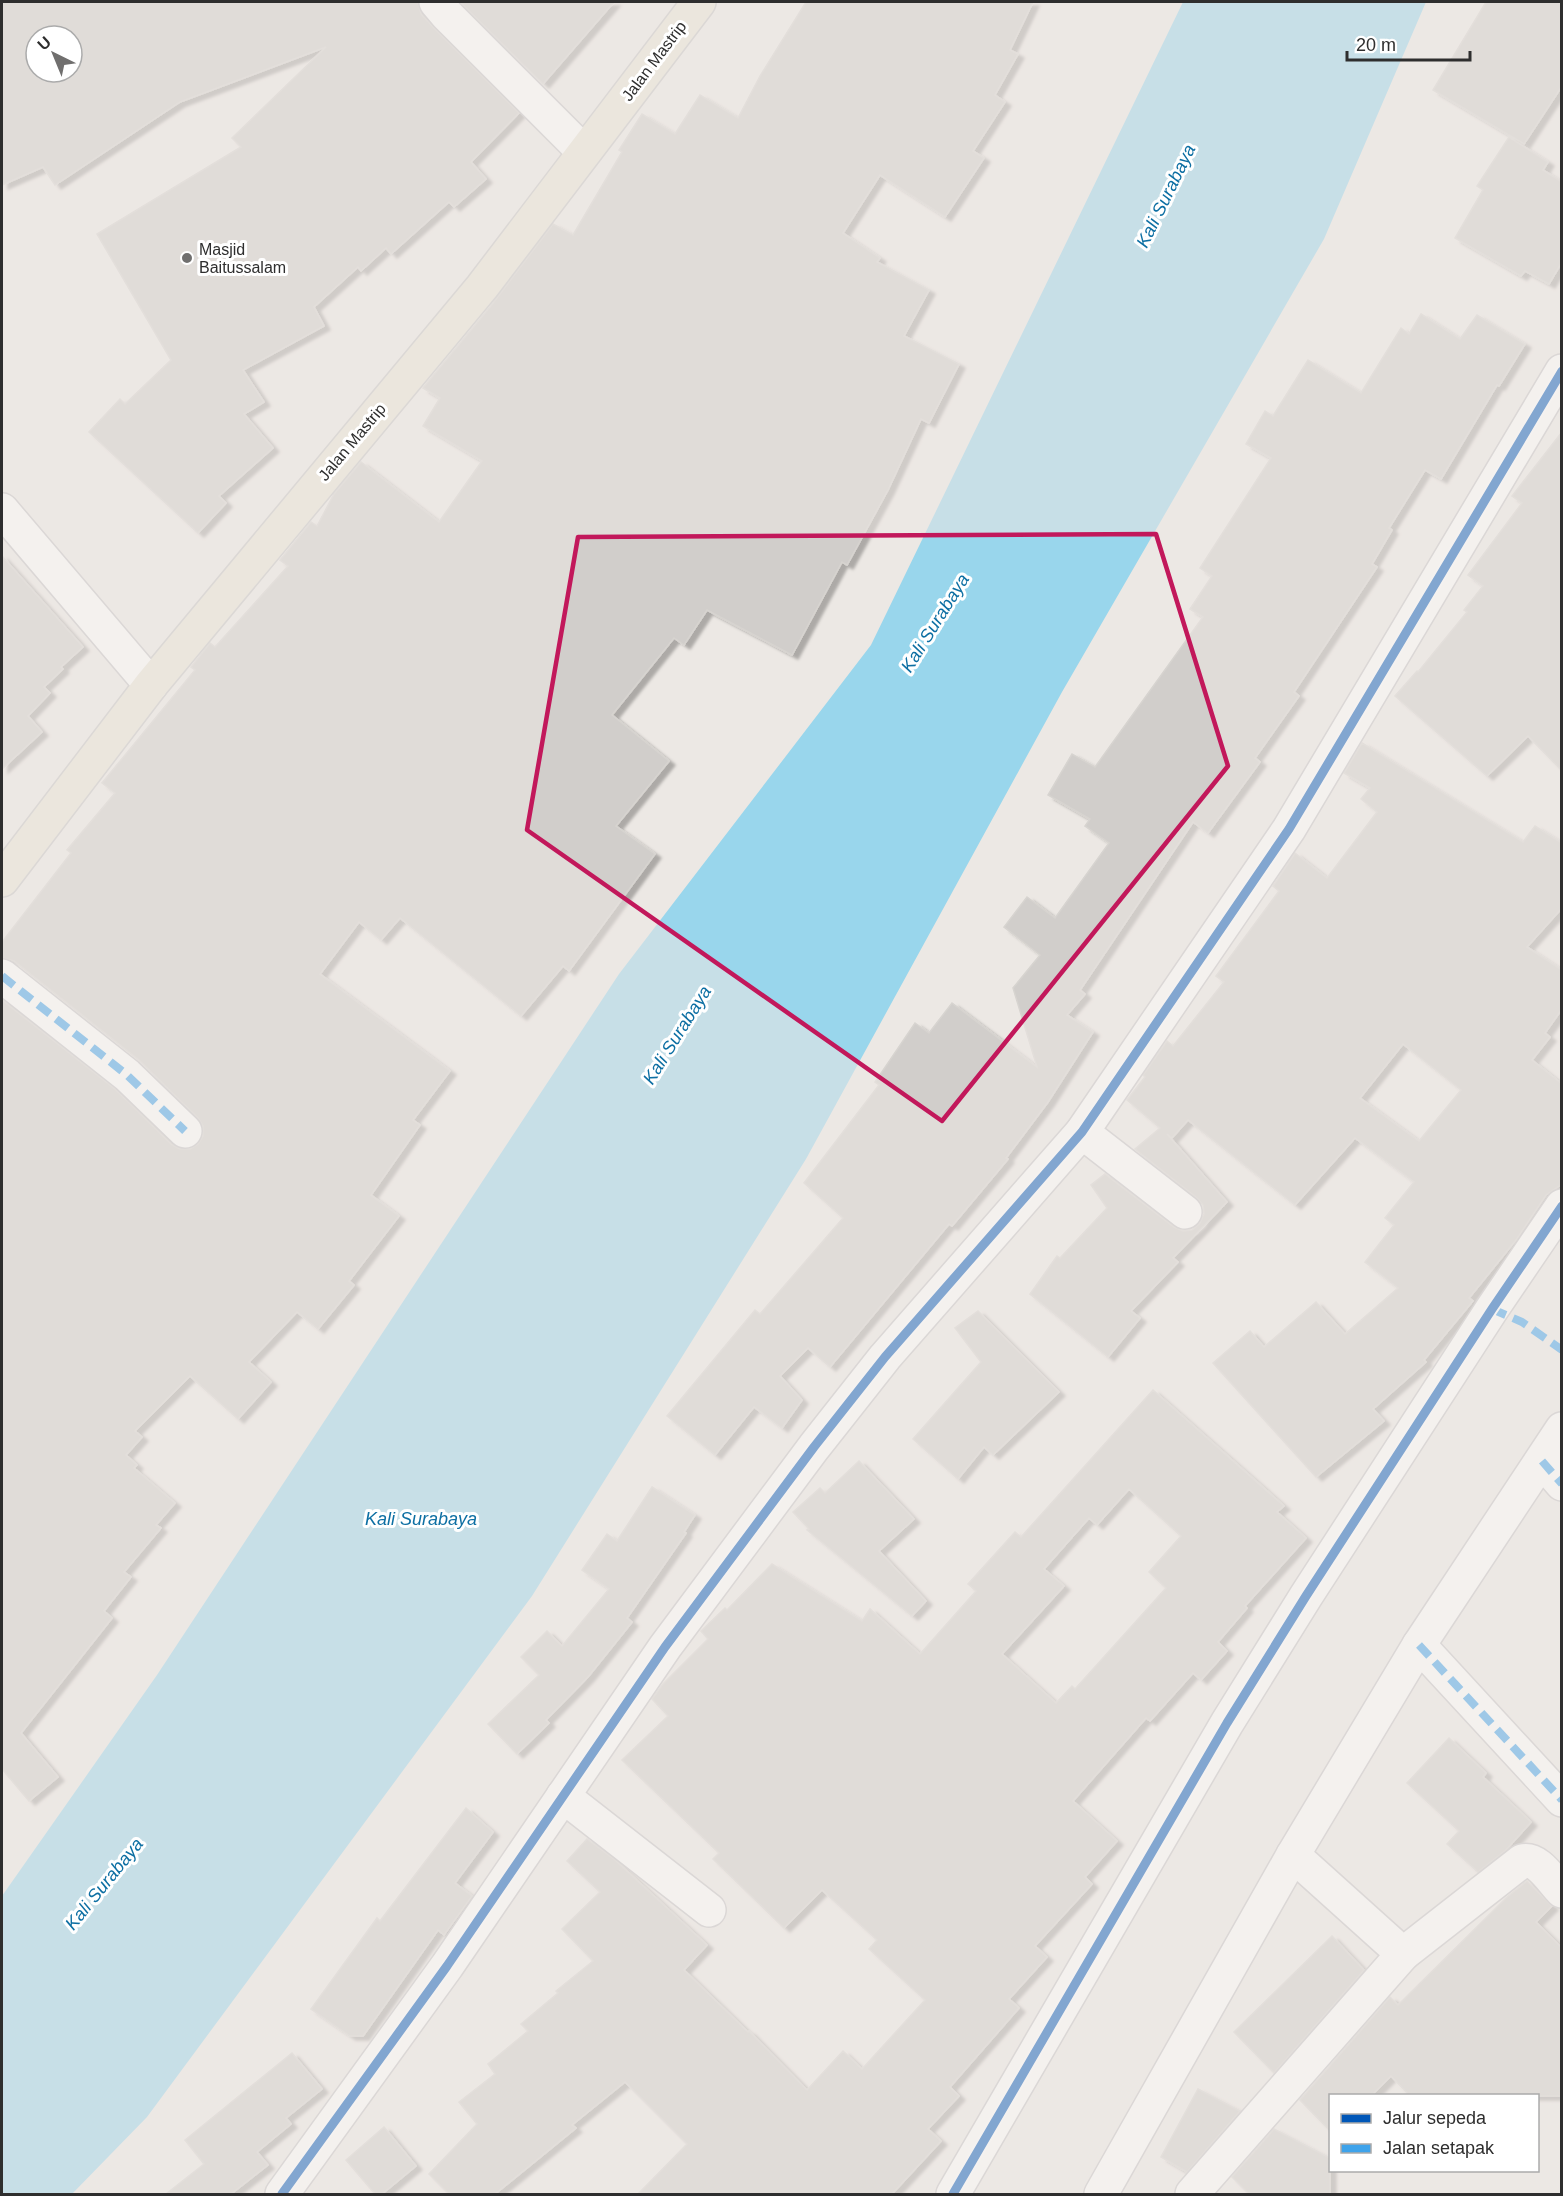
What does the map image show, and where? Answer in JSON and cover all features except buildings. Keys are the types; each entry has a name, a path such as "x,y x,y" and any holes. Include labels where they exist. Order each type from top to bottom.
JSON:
{"main road":[{"name":"Jalan Mastrip","path":"2,880 151,685 482,287 699,2"}],"street":[{"path":"436,2 584,152"},
{"path":"282,2194 447,1966 665,1647 849,1401 1082,1132 1289,829 1562,371"},
{"path":"2,510 151,685"},
{"path":"2,976 127,1075 185,1131"},
{"path":"1082,1132 1185,1212"},
{"path":"953,2194 1227,1723 1472,1339 1562,1206"},
{"path":"1101,2194 1293,1855 1419,1645 1552,1472 1562,1429"},
{"path":"1419,1645 1562,1800"},
{"path":"563,1796 709,1910"},
{"path":"1293,1855 1404,1954"},
{"path":"1192,2194 1404,1954 1522,1861 1535,1862 1562,1891"}],"highlighted area":[{"path":"1156,534 1228,766 942,1121 527,830 578,537"}],"water":[{"name":"Kali Surabaya","path":"1183,2 1426,2 1324,239 1062,692 806,1159 532,1596 147,2117 72,2194 2,2194 2,1896 157,1675 619,974 871,645"}],"marked path":[{"path":"2,976 127,1075 185,1131"},
{"path":"1492,1309 1522,1322 1562,1350"},
{"path":"1542,1461 1562,1484"},
{"path":"1419,1645 1562,1800"}],"cycle path":[{"path":"282,2194 447,1966 665,1647 814,1447 885,1357 1082,1132 1289,829 1562,371"},
{"path":"953,2194 1227,1723 1306,1596 1492,1309 1562,1206"}],"place":[{"name":"Masjid Baitussalam","path":"187,258"}]}
